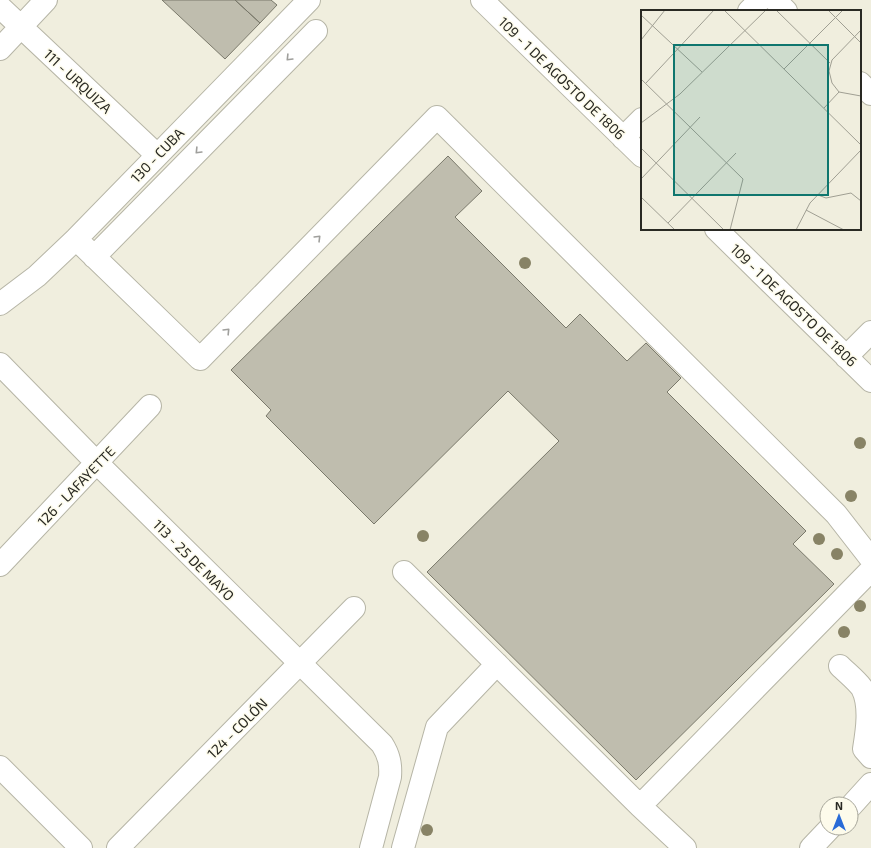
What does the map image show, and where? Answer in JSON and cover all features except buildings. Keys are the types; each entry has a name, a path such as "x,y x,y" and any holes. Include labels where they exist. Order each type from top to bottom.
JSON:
{"street":[{"path":"0,49 46,0"},
{"name":"130 - CUBA","path":"0,304 37,276 76,239 309,0"},
{"name":"109 - 1 DE AGOSTO DE 1806","path":"482,0 641,155"},
{"path":"750,10 760,0"},
{"path":"775,0 785,10"},
{"name":"111 - URQUIZA","path":"0,7 157,155"},
{"path":"94,257 316,30"},
{"path":"861,84 871,94"},
{"path":"76,239 200,359 437,117 836,514 871,559"},
{"path":"623,138 641,119"},
{"name":"109 - 1 DE AGOSTO DE 1806","path":"717,230 871,381"},
{"path":"846,357 871,332"},
{"name":"113 - 25 DE MAYO","path":"0,364 98,464 382,744 389,754 391,765 390,777 371,848"},
{"name":"126 - LAFAYETTE","path":"0,565 98,464 150,406"},
{"path":"640,806 871,570"},
{"path":"404,572 640,806 685,848"},
{"name":"124 - COLÓN","path":"118,848 354,608"},
{"path":"403,848 437,727 497,664"},
{"path":"840,666 863,689 868,708 868,725 864,749 871,757"},
{"path":"0,767 81,848"},
{"path":"859,797 871,784"},
{"path":"813,847 823,836"}]}
